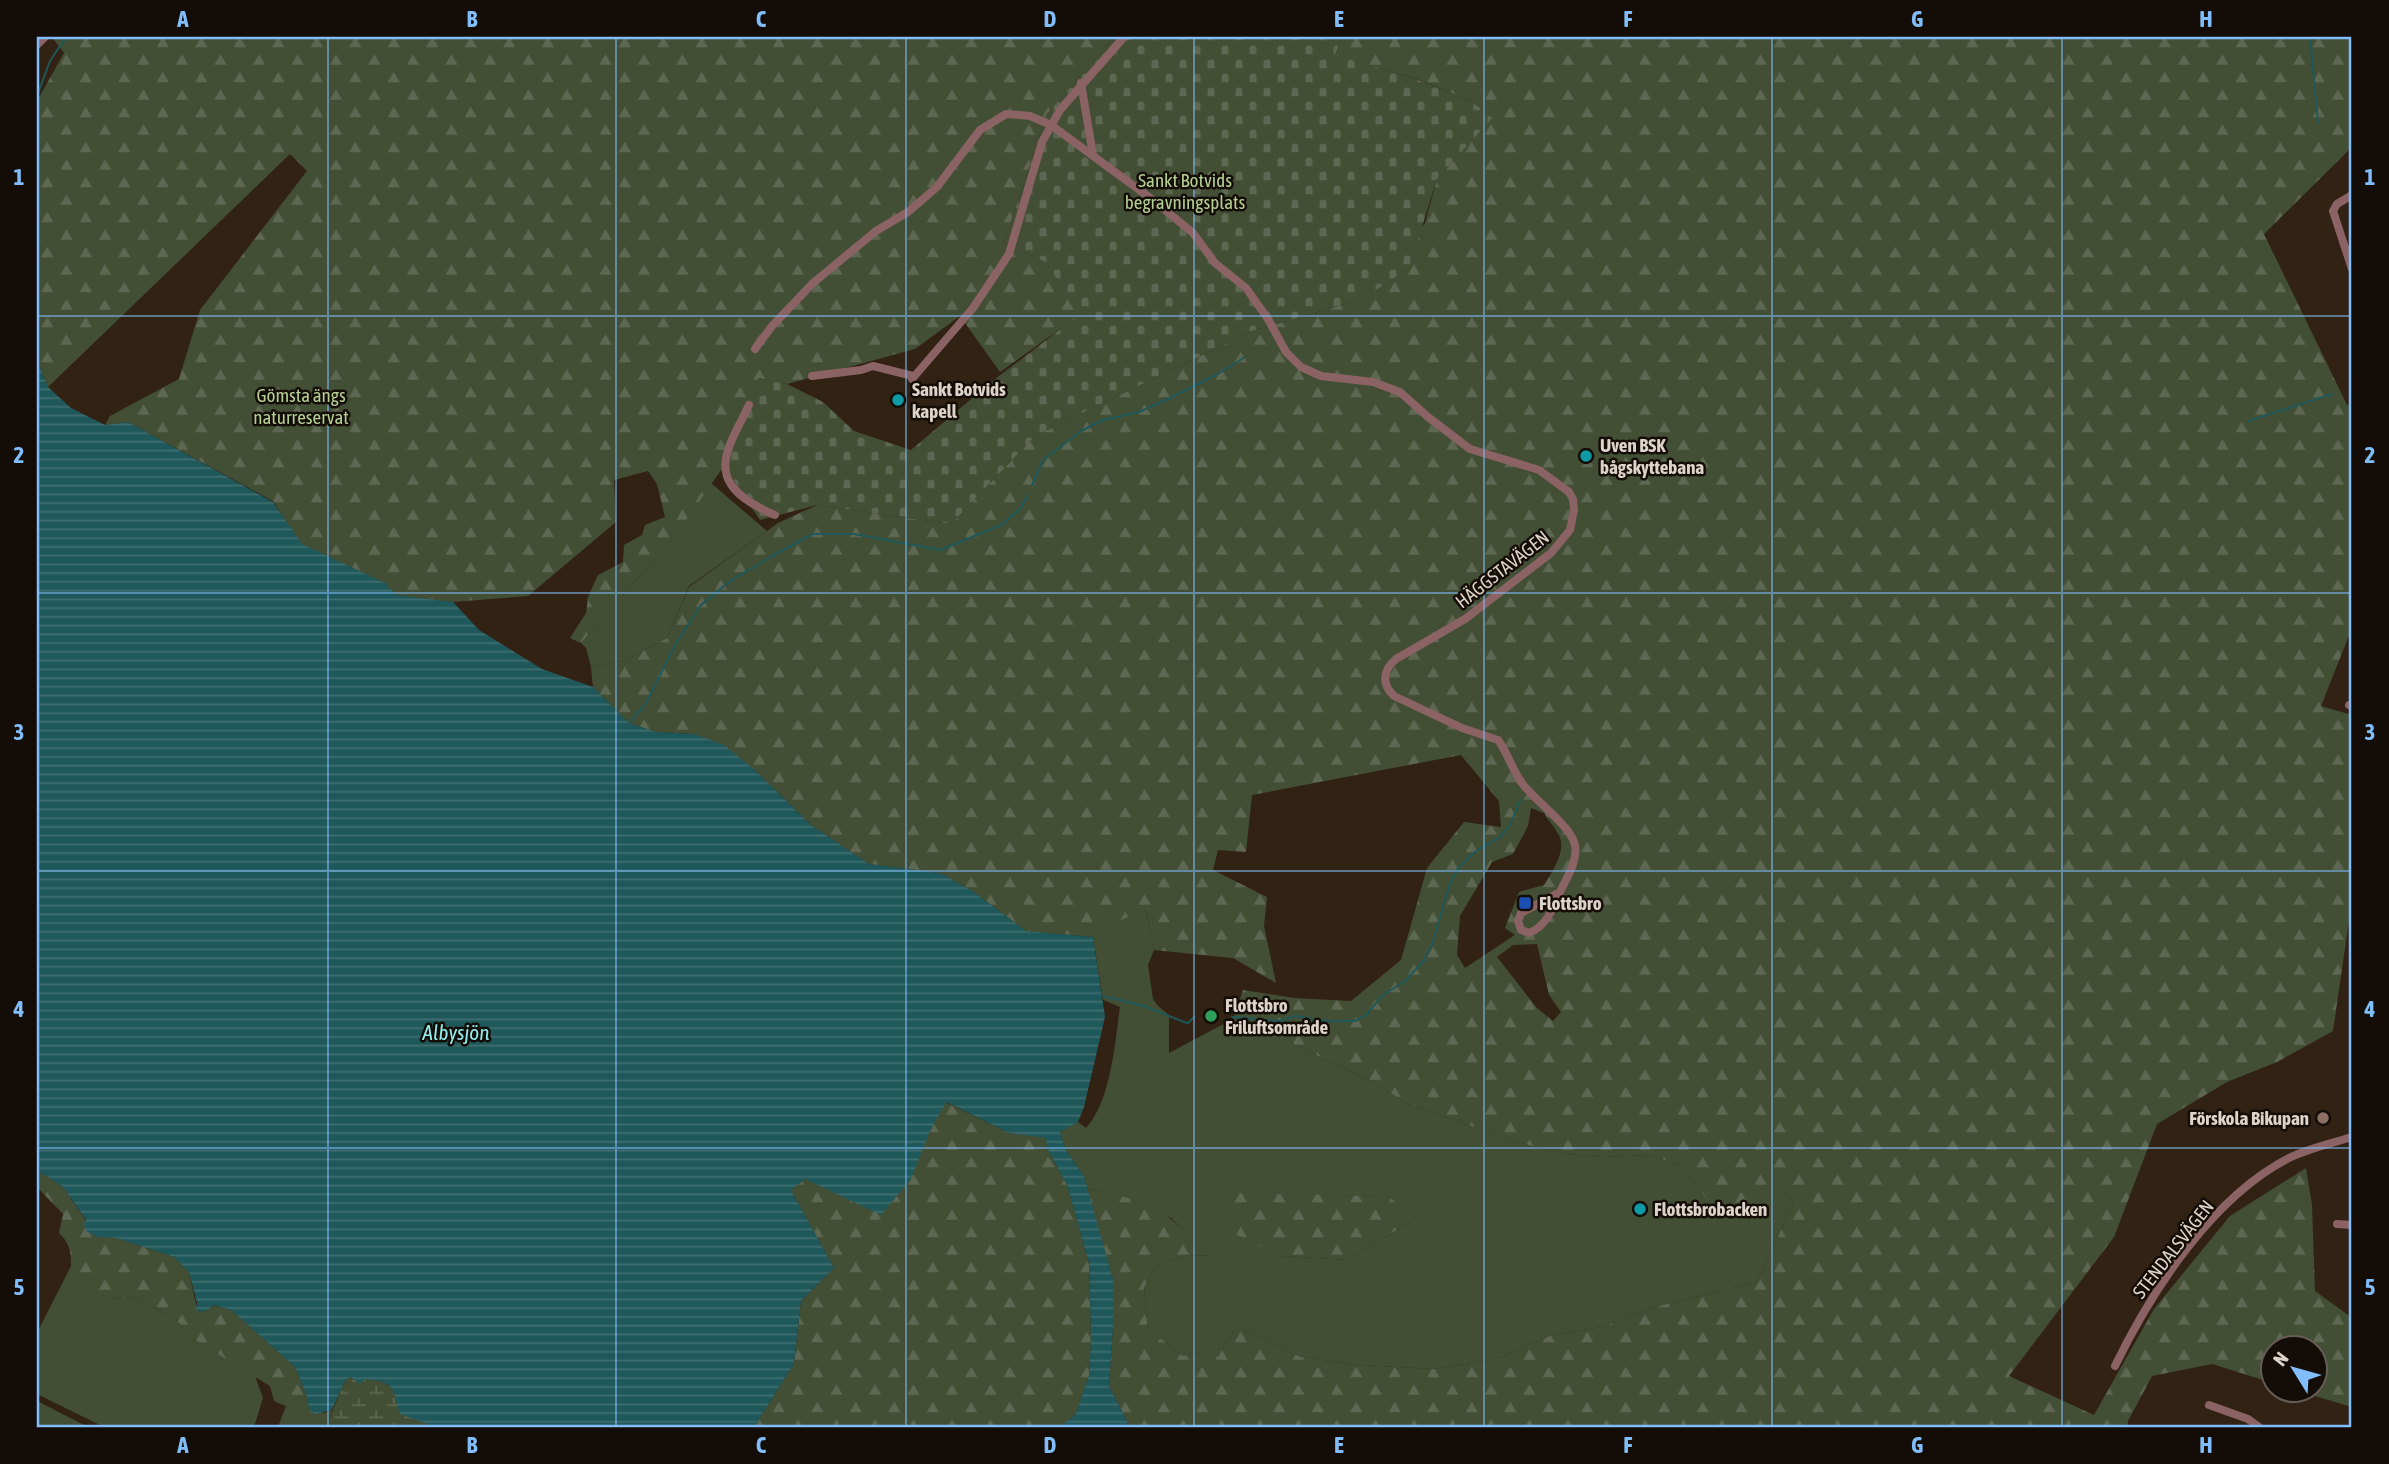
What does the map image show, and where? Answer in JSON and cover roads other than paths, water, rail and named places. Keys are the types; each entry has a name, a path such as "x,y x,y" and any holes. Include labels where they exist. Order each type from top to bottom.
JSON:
{"street":[{"path":"37,45 45,37"},
{"path":"813,376 873,366 913,377 974,308 1009,254 1039,147 1081,83 1124,37"},
{"path":"1081,83 1093,155"},
{"name":"HÄGGSTAVÄGEN","path":"755,349 772,326 813,284 876,232 908,212 937,187 980,131 1006,114 1030,116 1051,125 1193,233 1215,264 1246,288 1268,319 1286,352 1301,367 1321,376 1373,382 1400,392 1470,449 1539,470 1569,492 1574,510 1570,530 1551,553 1465,619 1396,659 1387,668 1384,676 1389,691 1394,695 1462,728 1498,740 1521,782 1573,838 1575,855 1567,881 1560,892"},
{"path":"2352,195 2337,204 2334,215 2352,269"},
{"path":"750,405 731,442 725,475 736,493 775,515"},
{"path":"1560,892 1555,905 1537,929 1529,933 1521,930 1518,921 1521,914 1560,892"},
{"name":"STENDALSVÄGEN","path":"2115,1366 2141,1315 2213,1219 2262,1175 2291,1157 2352,1137"},
{"path":"2337,1224 2352,1225"},
{"path":"2209,1405 2248,1419 2259,1427"}],"water":[{"name":"Albysjön","path":"37,360 48,387 71,408 105,425 128,422 273,502 302,544 385,583 396,595 453,602 479,630 542,669 593,687 629,723 656,732 694,734 724,745 756,771 811,825 869,864 940,873 971,890 1026,931 1093,937 1105,1017 1084,1107 1078,1122 1060,1132 1066,1150 1084,1176 1113,1279 1109,1386 1130,1427 1059,1427 1075,1415 1089,1376 1089,1263 1067,1185 1047,1148 1046,1138 1009,1133 946,1102 930,1131 911,1179 881,1215 805,1179 791,1190 834,1268 801,1301 794,1364 754,1427 435,1427 400,1414 392,1388 383,1382 366,1379 360,1384 351,1377 345,1381 332,1410 315,1414 309,1409 295,1367 231,1310 213,1305 200,1312 196,1309 189,1272 174,1257 116,1238 97,1237 86,1231 86,1220 63,1187 37,1170"}],"waterway":[{"path":"37,96 50,61 66,37"},
{"path":"2310,37 2318,123"},
{"path":"1032,485 1043,460 1081,431 1103,420 1139,412 1166,400 1245,357"},
{"path":"2248,421 2332,394"},
{"path":"629,723 645,705 675,645 700,606 730,581 774,555 813,534 854,534 941,550 1003,524 1021,508 1027,496"},
{"path":"1232,1017 1280,1021 1295,1016 1326,1021 1355,1021 1366,1015 1382,996 1406,980 1425,959 1433,942 1448,889 1458,868 1476,851 1500,837 1511,823 1520,800"},
{"path":"1103,996 1144,1006 1188,1023 1194,1017"}],"place":[{"name":"Sankt Botvids kapell","path":"898,400"},
{"name":"Uven BSK bågskyttebana","path":"1586,456"},
{"name":"Flottsbro","path":"1525,903"},
{"name":"Flottsbro Friluftsområde","path":"1211,1016"},
{"name":"Förskola Bikupan","path":"2323,1118"},
{"name":"Flottsbrobacken","path":"1640,1209"}],"park label":[{"name":"Sankt Botvids begravningsplats","path":"1185,191"},
{"name":"Gömsta ängs naturreservat","path":"301,406"}]}
